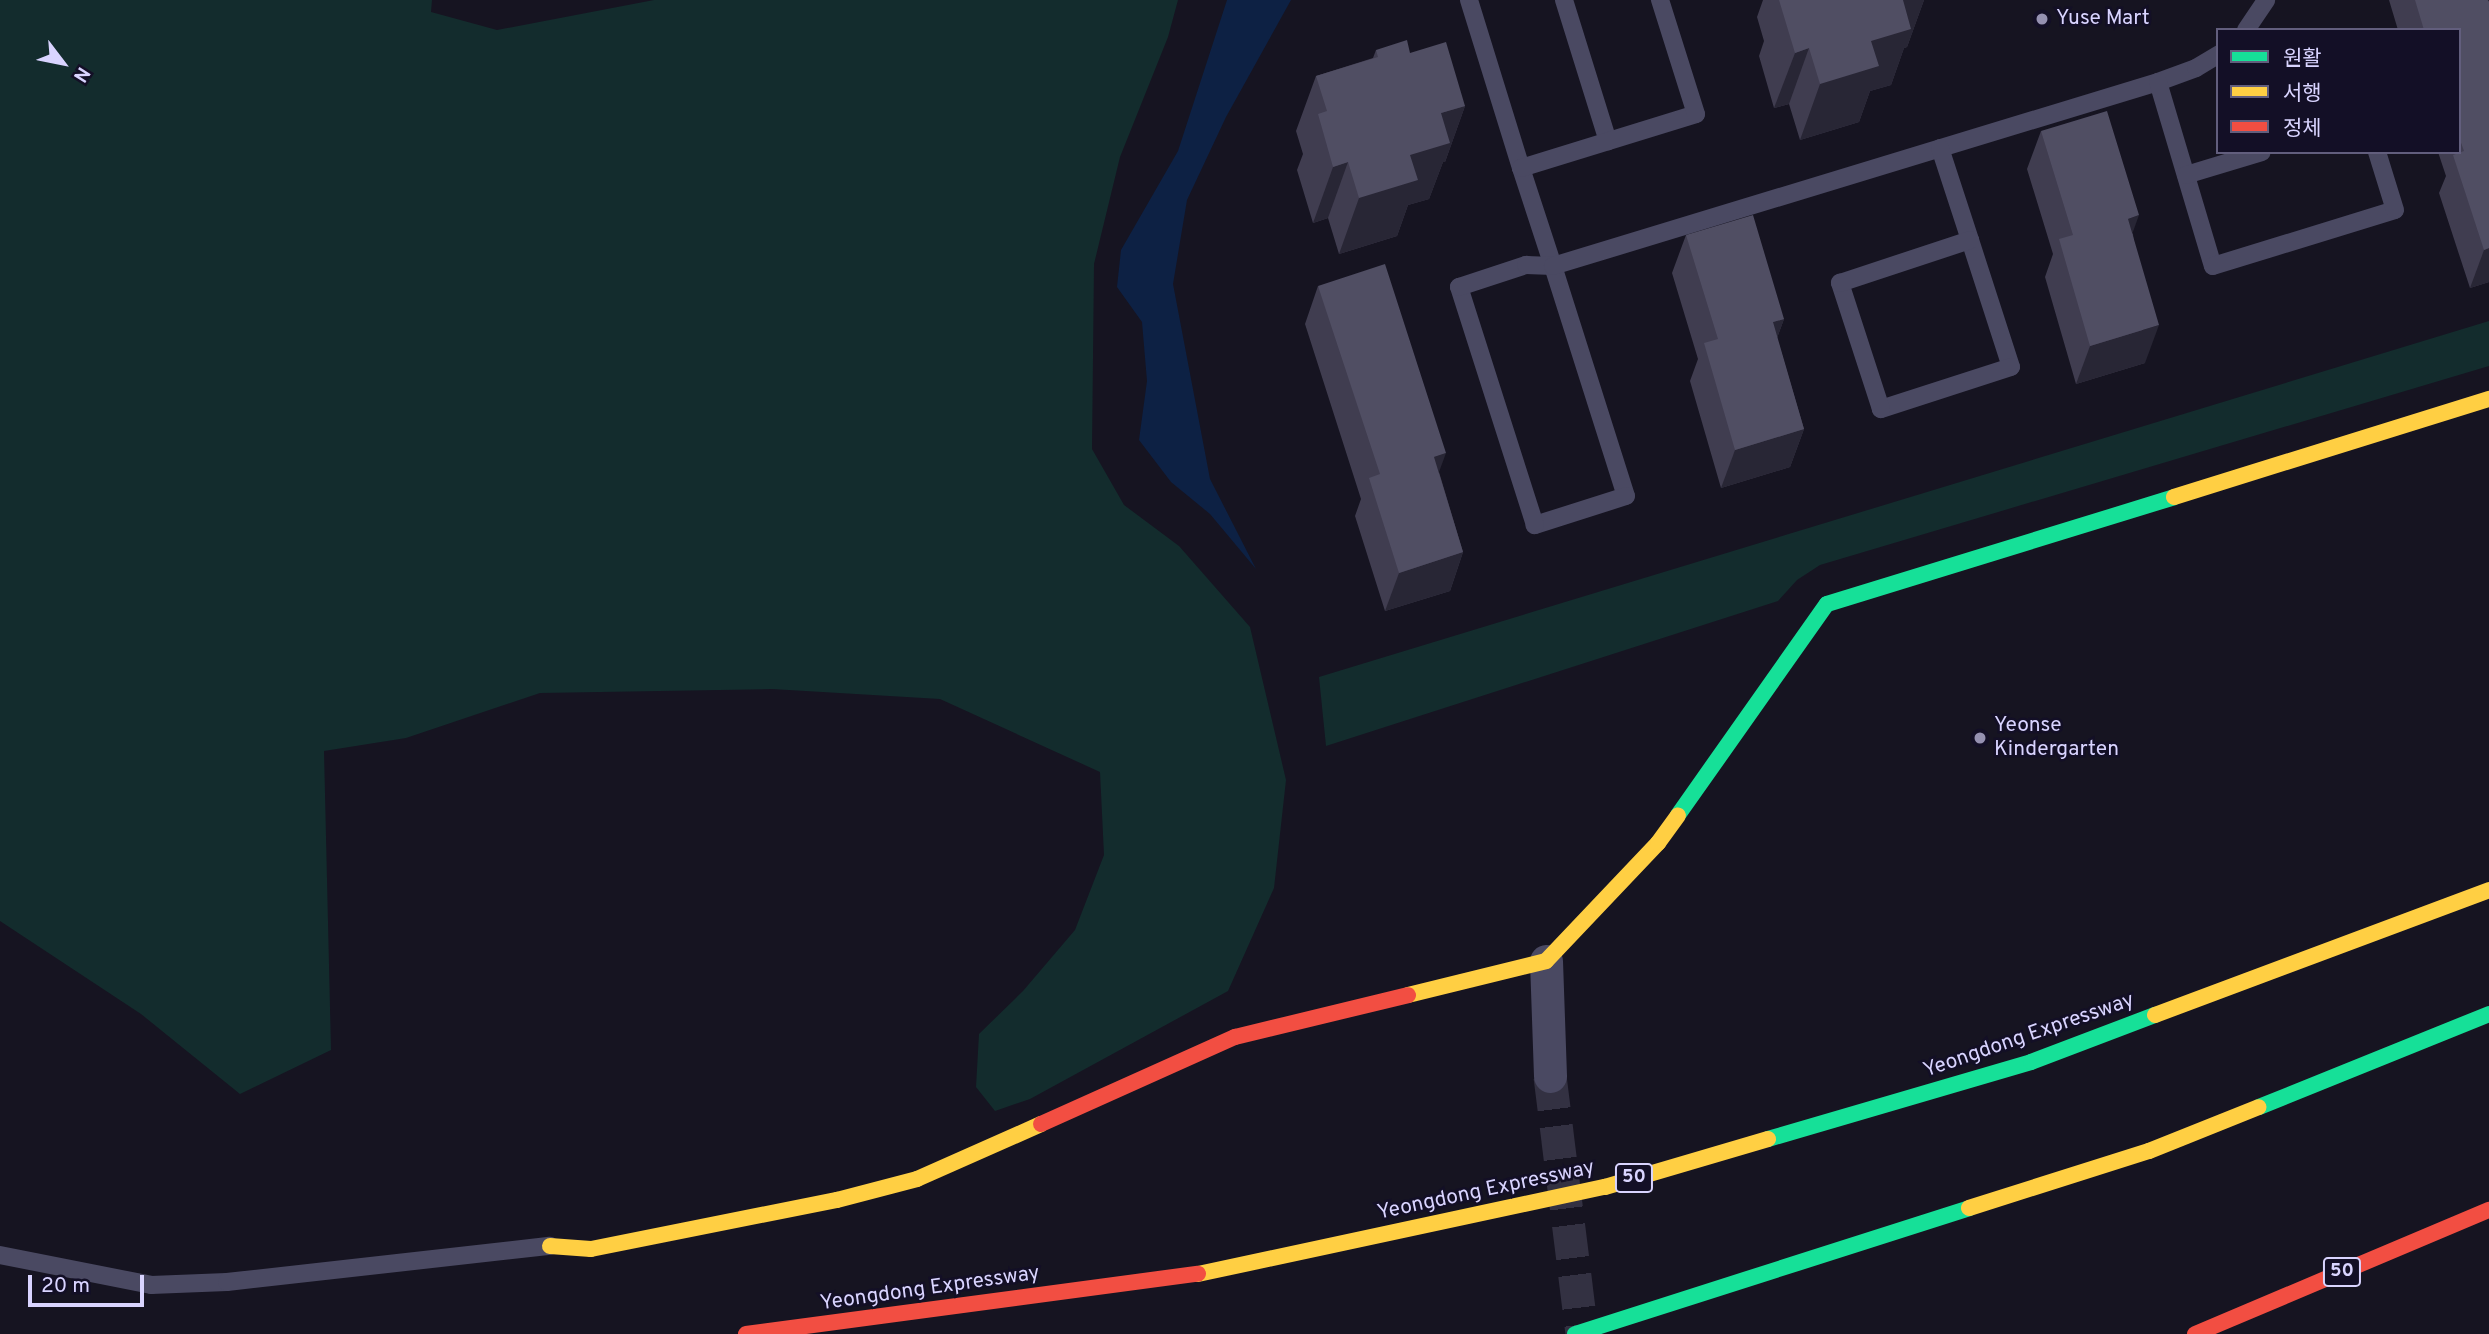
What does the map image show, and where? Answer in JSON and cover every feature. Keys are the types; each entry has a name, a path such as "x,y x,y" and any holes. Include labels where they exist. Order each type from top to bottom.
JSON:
{"main road":[{"path":"550,1247 590,1250 837,1200 917,1179 1235,1037 1546,961 1658,843 1827,604 2489,400"},
{"name":"Yeongdong Expressway","path":"746,1334 1189,1276 1605,1187 2031,1062 2489,890"},
{"path":"1575,1334 2149,1151 2489,1014"},
{"name":"50","path":"2195,1334 2489,1210"}],"street":[{"path":"1546,961 1550,1076"}],"lane":[{"path":"1469,0 1521,168 1553,266 1626,496 1535,526 1459,288 1526,265 1553,266 2158,82 2196,68 2216,56"},
{"path":"1564,0 1608,141"},
{"path":"1521,168 1696,114 1660,0"},
{"path":"2247,28 2266,0"},
{"path":"2158,82 2213,266 2395,210 2378,154"},
{"path":"1940,148 1970,240 2011,367 1881,409 1840,283 1970,240"},
{"path":"2186,175 2255,154"},
{"path":"0,1255 151,1285 227,1282 550,1247"}],"green space":[{"path":"0,0 432,0 431,12 497,30 654,0 1178,0 1168,37 1120,157 1094,264 1092,449 1124,505 1179,546 1250,627 1286,780 1274,888 1228,991 1030,1099 995,1111 976,1087 979,1034 1023,991 1075,930 1104,855 1100,772 940,699 772,689 540,693 406,738 324,751 331,1050 240,1094 141,1014 0,921"},
{"path":"2489,321 2489,366 1820,565 1797,580 1778,601 1326,746 1319,677"}],"water":[{"path":"1227,0 1291,0 1226,117 1187,200 1173,284 1210,479 1256,569 1210,514 1171,482 1139,440 1147,381 1142,322 1117,287 1121,250 1178,151"}],"building":[{"path":"1779,0 1903,0 1911,29 1871,41 1879,66 1820,84 1809,48 1795,53"},
{"path":"2415,0 2489,2 2489,248 2484,250 2453,155 2464,151 2461,143 2461,28 2423,28"},
{"path":"1407,40 1410,53 1446,42 1465,106 1441,113 1450,143 1410,155 1418,180 1359,198 1348,162 1333,167 1318,114 1327,111 1316,76 1378,57 1376,50"},
{"path":"2107,111 2139,215 2128,219 2159,325 2090,346 2059,239 2073,235 2041,131"},
{"path":"1753,215 1784,319 1773,322 1804,429 1735,450 1704,343 1718,339 1686,235"},
{"path":"1385,264 1446,453 1434,457 1463,552 1399,573 1369,478 1380,474 1318,286"}],"tunnel":[{"path":"1550,1076 1582,1334"}],"traffic: fast":[{"path":"1678,815 1827,604 2174,497"},
{"path":"2259,1107 2489,1014"},
{"path":"1768,1139 2031,1062 2155,1015"},
{"path":"1575,1334 1969,1208"}],"traffic: slow":[{"path":"2174,497 2489,399"},
{"path":"1408,995 1546,961 1658,843 1678,815"},
{"path":"2155,1015 2489,890"},
{"path":"1969,1208 2149,1151 2259,1107"},
{"path":"550,1246 591,1249 837,1200 917,1179 1041,1124"},
{"path":"1198,1274 1605,1187 1768,1139"}],"traffic: jam":[{"path":"1041,1124 1235,1037 1408,995"},
{"path":"2195,1334 2489,1210"},
{"path":"746,1334 1198,1274"}],"place":[{"name":"Yuse Mart","path":"2042,19"},
{"name":"Yeonse Kindergarten","path":"1980,738"}]}
